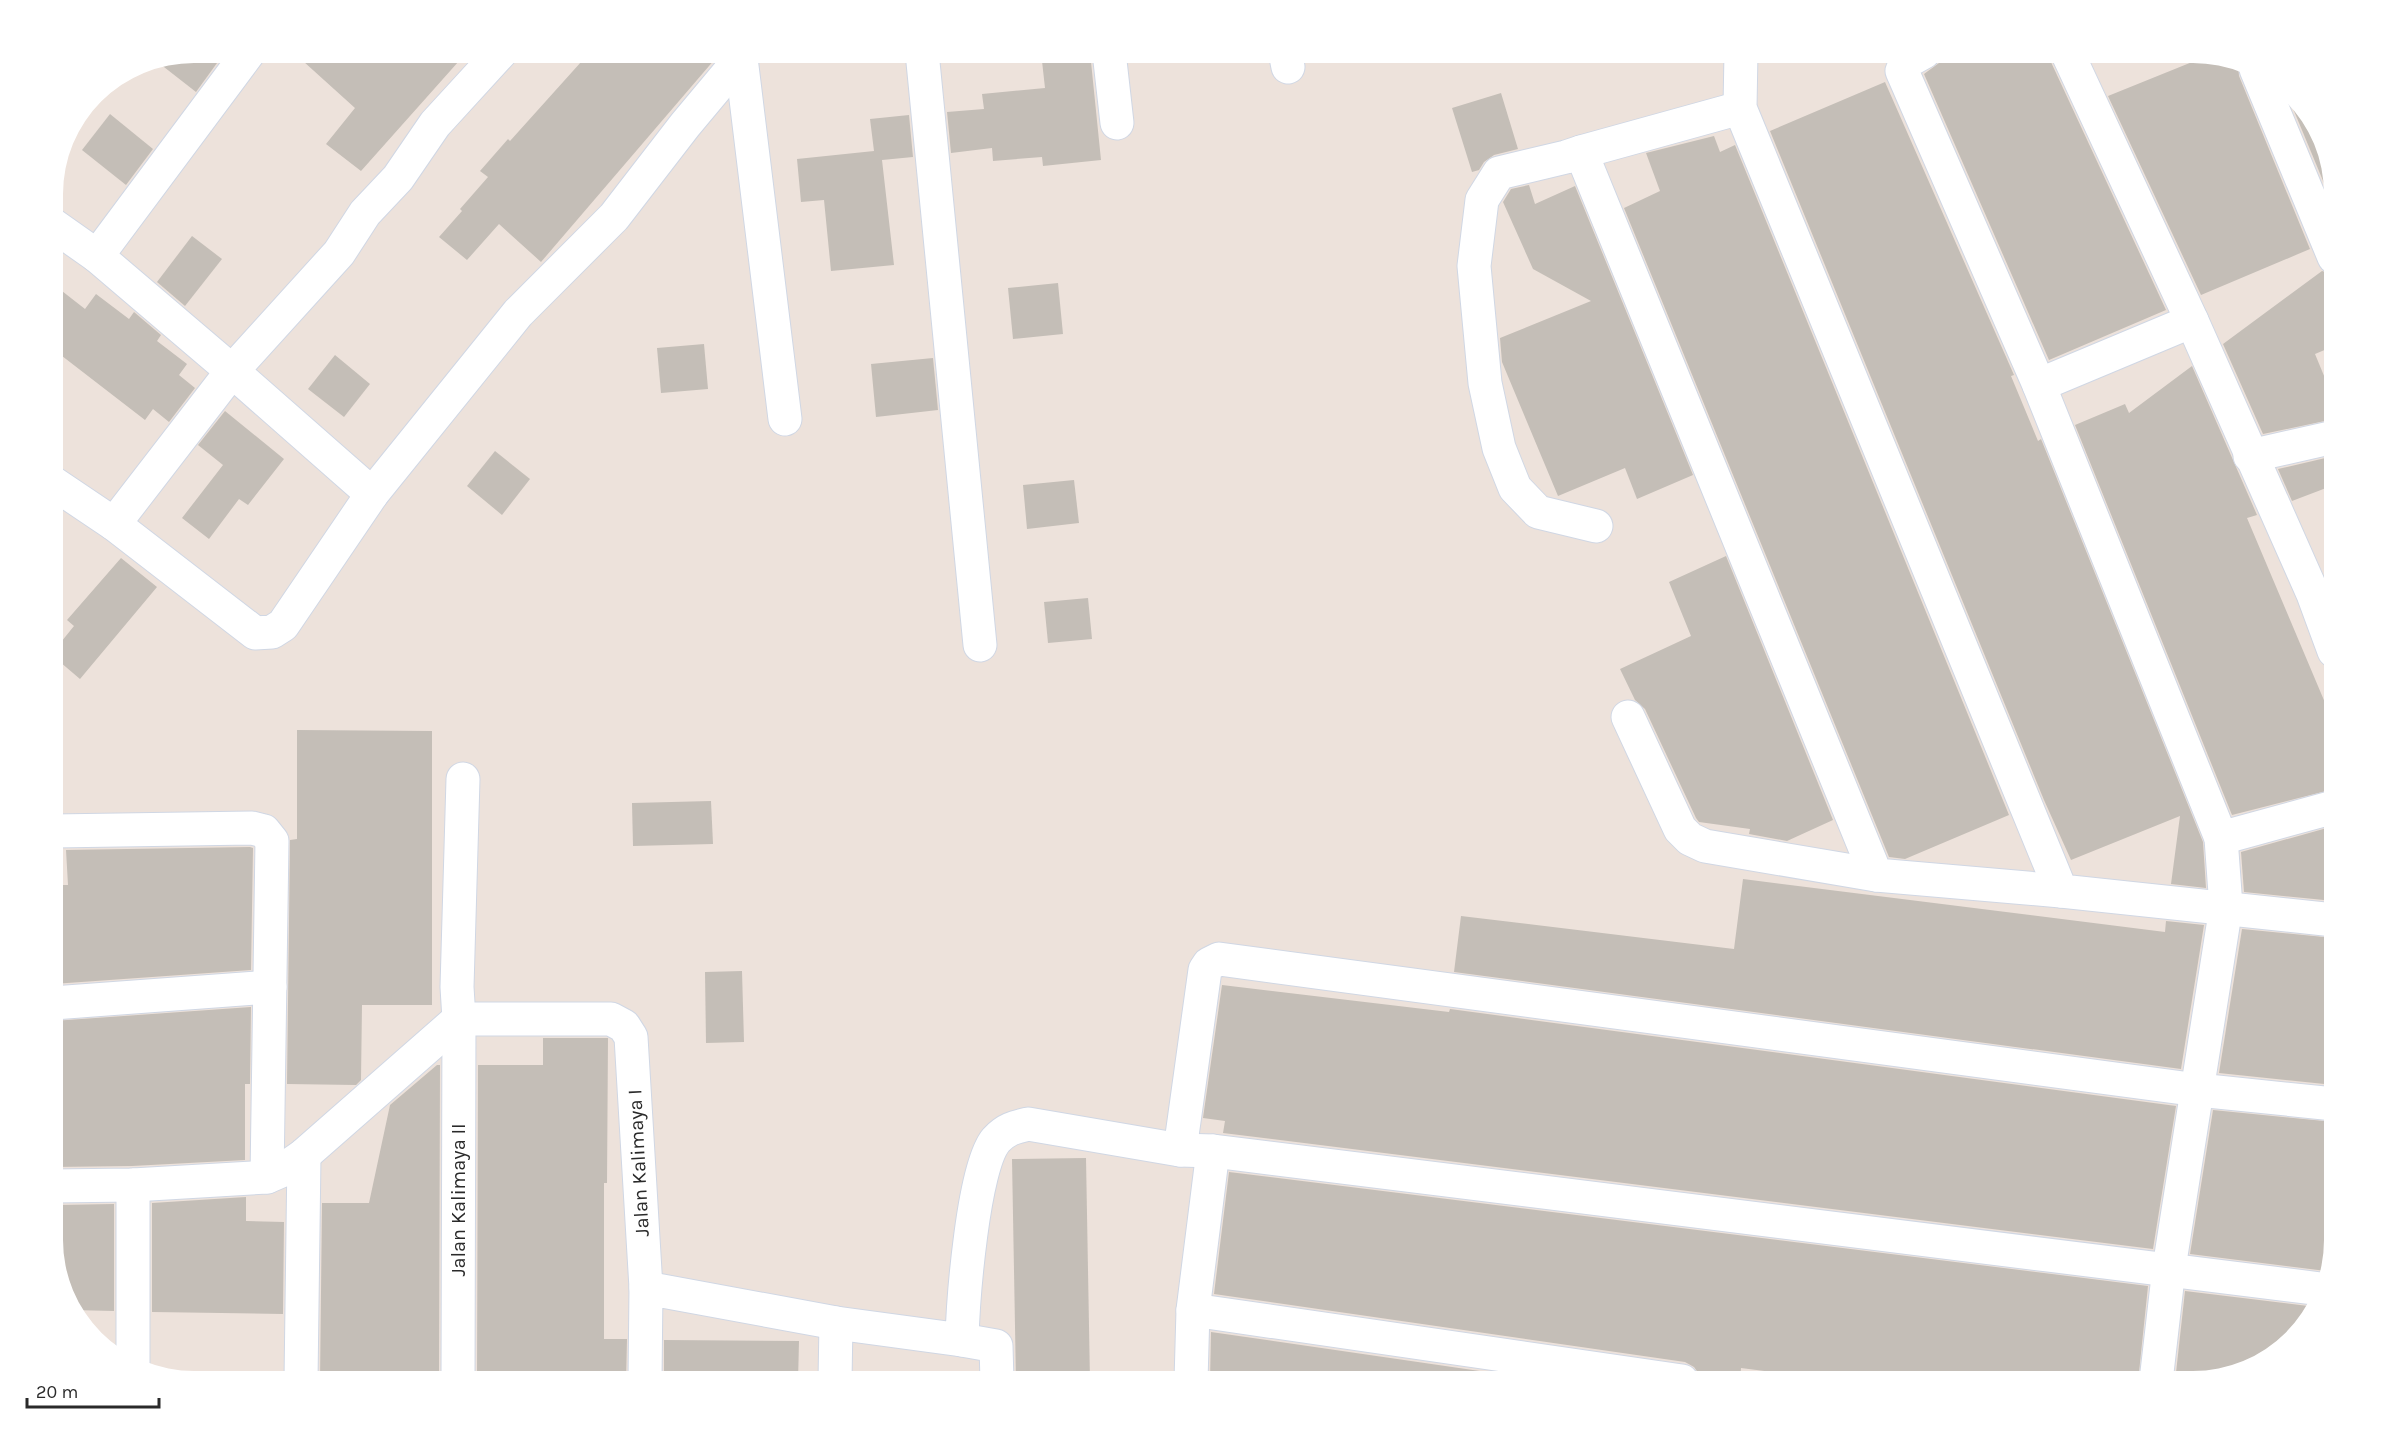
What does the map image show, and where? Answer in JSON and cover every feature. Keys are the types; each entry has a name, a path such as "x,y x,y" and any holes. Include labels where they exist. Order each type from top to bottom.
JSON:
{"street":[{"path":"97,256 241,63"},
{"path":"114,524 232,371 339,253 365,213 398,178 435,124 491,63"},
{"path":"63,490 114,524 255,633 272,632 283,625 372,494 518,313 614,217 685,125 737,63"},
{"path":"745,63 785,419"},
{"path":"923,63 980,645"},
{"path":"1110,63 1117,123"},
{"path":"1741,63 1740,108 2061,891"},
{"path":"1905,63 1902,71 2039,385 2221,838 2226,908 2169,1268 2157,1371"},
{"path":"2072,63 2192,321 2250,456 2324,595"},
{"path":"2262,82 2324,233"},
{"path":"1596,526 1538,512 1515,488 1498,448 1485,383 1474,266 1476,233 1482,200 1499,173 1566,158 1740,108"},
{"path":"1581,152 1876,875"},
{"path":"63,232 97,256 372,494"},
{"path":"2039,385 2192,321"},
{"path":"2250,456 2324,439"},
{"path":"1628,717 1680,828 1690,839 1705,846 1876,875 2061,891 2324,919"},
{"name":"Jalan Kalimaya II","path":"458,1371 459,1019 457,987 463,779"},
{"path":"2221,838 2324,810"},
{"path":"63,831 252,828 264,831 272,841 267,1177"},
{"path":"1180,1150 1205,970 1209,964 1219,959 2198,1090 2324,1103"},
{"path":"63,1002 270,987"},
{"path":"63,1186 133,1185 267,1177 281,1171 304,1155 459,1019"},
{"name":"Jalan Kalimaya I","path":"459,1019 611,1019 624,1026 631,1037 646,1288 645,1371"},
{"path":"962,1340 963,1307 980,1180 986,1157 995,1141 1009,1128 1028,1124 1180,1150 1213,1151 2169,1268 2315,1288"},
{"path":"1191,1371 1193,1310 1213,1151"},
{"path":"301,1371 304,1155"},
{"path":"133,1185 133,1356"},
{"path":"646,1288 836,1323 996,1346 997,1371"},
{"path":"1193,1310 1607,1371"},
{"path":"835,1371 836,1323"}],"building":[{"path":"185,63 217,63 196,92 164,67"},
{"path":"305,63 457,63 361,171 326,144 355,108"},
{"path":"580,63 712,63 541,262 499,224 467,260 439,237 488,177 480,171 508,139 510,141"},
{"path":"1042,63 1091,63 1101,160 1043,166 1042,157 993,161 992,148 951,153 947,112 984,109 982,94 1045,88"},
{"path":"1939,63 2051,63 2166,310 2049,360 1924,74"},
{"path":"2190,63 2210,64 2239,71 2310,249 2201,295 2108,96"},
{"path":"1885,82 2014,375 2011,376 2038,441 2041,439 2203,842 2206,888 2171,884 2180,816 2071,860 2044,800 1770,131"},
{"path":"1501,93 1518,149 1494,155 1484,162 1479,170 1472,172 1452,108"},
{"path":"2294,110 2311,136 2323,182"},
{"path":"110,114 153,149 126,185 82,150"},
{"path":"909,115 913,157 882,160 894,265 831,271 824,200 801,202 797,159 874,151 870,119"},
{"path":"1714,136 1720,152 1735,145 2009,815 1905,859 1889,857 1624,208 1660,191 1646,153"},
{"path":"1529,185 1535,204 1575,186 1693,475 1637,499 1625,468 1558,496 1502,362 1500,338 1591,301 1533,269 1503,202 1511,189"},
{"path":"192,236 222,259 185,306 157,282"},
{"path":"2324,272 2324,350 2315,354 2324,376 2324,421 2263,434 2223,344"},
{"path":"1058,283 1063,334 1013,339 1008,288"},
{"path":"63,292 85,309 96,294 129,319 134,312 161,335 157,341 187,364 179,375 195,388 169,422 153,409 145,420 63,357"},
{"path":"704,344 708,389 661,393 657,348"},
{"path":"335,355 370,384 344,417 308,389"},
{"path":"933,358 938,410 876,417 871,364"},
{"path":"2192,366 2257,515 2247,518 2324,700 2324,792 2232,815 2075,425 2125,404 2129,413"},
{"path":"225,411 284,459 248,505 239,499 209,539 182,518 223,465 198,445"},
{"path":"495,451 530,479 502,515 467,486"},
{"path":"2324,458 2324,489 2292,501 2278,469"},
{"path":"1074,480 1079,523 1027,529 1023,485"},
{"path":"1726,556 1833,820 1787,841 1749,834 1750,829 1699,822 1645,709 1635,700 1620,669 1691,636 1669,582"},
{"path":"121,558 157,587 80,679 63,665 63,640 74,626 67,620"},
{"path":"1088,598 1092,639 1048,643 1044,602"},
{"path":"297,730 432,731 432,1005 362,1005 361,1080 356,1085 287,1084 290,840 297,839"},
{"path":"711,801 713,844 633,846 632,803"},
{"path":"2324,829 2324,900 2244,892 2241,852"},
{"path":"253,848 251,970 63,983 63,885 68,885 66,850"},
{"path":"1743,879 2165,932 2166,921 2204,925 2181,1069 1454,972 1461,916 1734,949"},
{"path":"2242,929 2324,937 2324,1084 2219,1073"},
{"path":"742,971 744,1042 706,1043 705,972"},
{"path":"1222,985 1449,1012 1450,1009 2176,1106 2153,1249 1223,1133 1225,1121 1203,1118"},
{"path":"251,1007 250,1084 245,1084 245,1160 63,1167 63,1020"},
{"path":"543,1038 608,1038 607,1183 604,1183 604,1339 627,1339 626,1371 477,1371 478,1065 543,1065"},
{"path":"437,1065 440,1065 439,1371 320,1371 322,1203 369,1203 390,1105"},
{"path":"2213,1110 2324,1121 2324,1240 2321,1270 2190,1254"},
{"path":"1086,1158 1090,1371 1016,1371 1012,1159"},
{"path":"1229,1172 2148,1286 2139,1371 1765,1371 1741,1368 1741,1371 1697,1371 1685,1362 1214,1294"},
{"path":"246,1197 246,1221 284,1222 283,1314 152,1312 152,1203"},
{"path":"114,1204 114,1311 84,1310 73,1290 67,1274 63,1249 63,1205"},
{"path":"2185,1291 2306,1306 2286,1333 2259,1353 2227,1367 2176,1371"},
{"path":"1211,1332 1479,1371 1210,1371"},
{"path":"664,1340 799,1341 798,1371 664,1371"}]}
